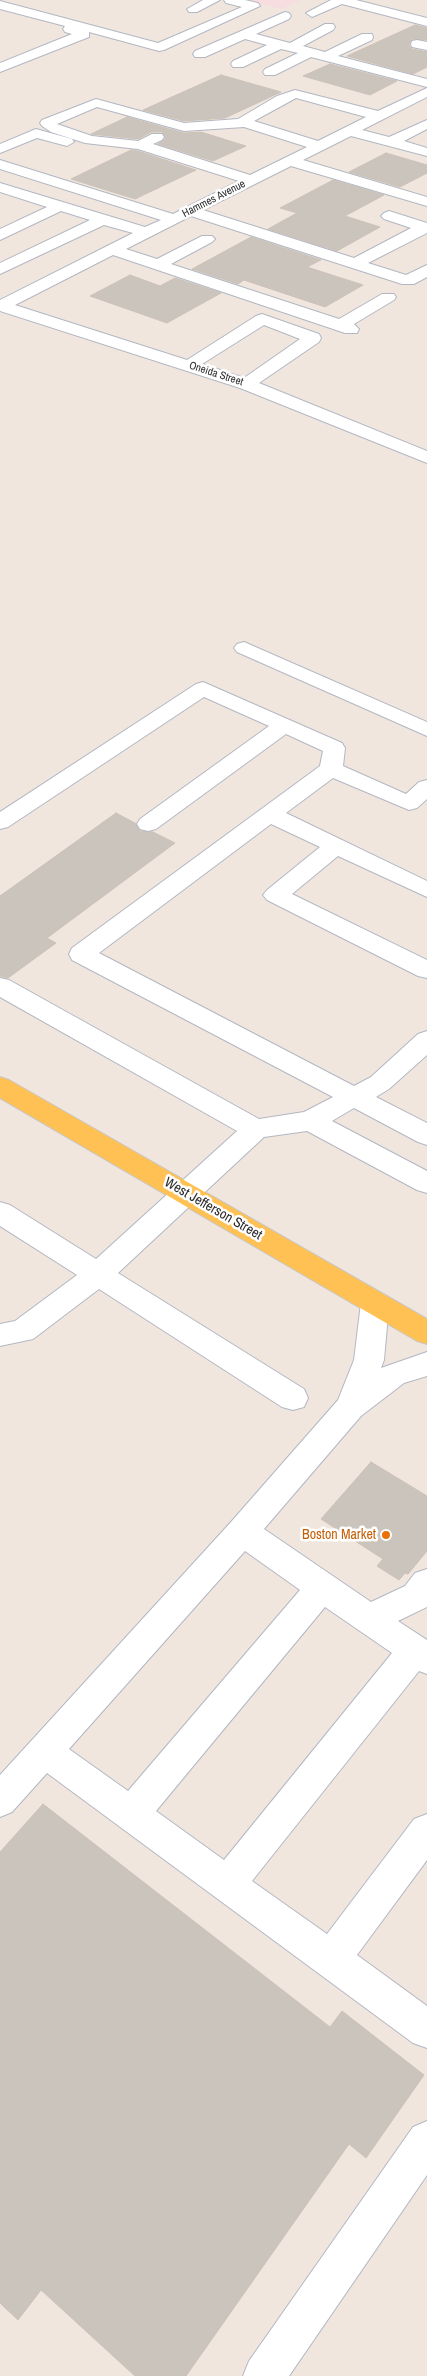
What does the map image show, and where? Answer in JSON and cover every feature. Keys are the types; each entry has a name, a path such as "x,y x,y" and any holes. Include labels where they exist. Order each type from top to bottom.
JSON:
{"main road":[{"name":"West Jefferson Street","path":"0,1086 427,1333"}],"street":[{"path":"193,9 214,0"},
{"path":"0,4 159,47 254,6 230,0"},
{"path":"312,13 341,0 427,22"},
{"path":"0,10 84,34 0,68"},
{"path":"200,54 285,16"},
{"path":"238,64 329,27"},
{"path":"0,56 64,28"},
{"path":"122,37 140,30"},
{"path":"244,34 427,83"},
{"path":"327,56 367,37"},
{"path":"270,72 310,52"},
{"name":"Hammes Avenue","path":"0,306 427,92"},
{"path":"247,123 244,121 282,99 295,94 379,116"},
{"path":"252,180 140,146 90,140 56,129 47,123 96,103 189,128 210,124 247,123 320,146"},
{"path":"391,142 427,124"},
{"path":"140,146 177,126"},
{"path":"350,131 427,152"},
{"path":"0,149 36,133 78,145 62,153"},
{"path":"290,161 427,202"},
{"path":"0,164 174,219"},
{"path":"22,171 38,164"},
{"path":"0,187 147,233"},
{"path":"0,235 60,206"},
{"path":"191,211 408,281 427,270"},
{"path":"390,216 426,228"},
{"path":"0,269 104,219"},
{"path":"355,264 426,228"},
{"path":"158,265 207,239"},
{"path":"113,250 346,327 388,297"},
{"name":"Oneida Street","path":"0,306 246,384 311,408 427,458"},
{"path":"190,365 262,319 313,338 246,384"},
{"path":"244,648 427,730"},
{"path":"0,822 203,688 334,748 331,769 81,954 427,1135"},
{"path":"148,824 285,725"},
{"path":"331,769 418,808 427,788"},
{"path":"271,815 427,890"},
{"path":"336,846 275,895 427,970"},
{"path":"0,986 256,1129"},
{"path":"0,1335 24,1330 99,1273 256,1129 310,1121 380,1083 427,1040"},
{"path":"310,1121 427,1183"},
{"path":"0,1212 99,1273 293,1398"},
{"path":"350,1407 369,1360 375,1303"},
{"path":"0,1800 242,1532 350,1407 393,1375 427,1364"},
{"path":"227,1884 421,1654 242,1532"},
{"path":"369,1619 417,1596 427,1583"},
{"path":"131,1814 322,1587"},
{"path":"44,1751 427,2028"},
{"path":"331,1959 427,1831"},
{"path":"264,2376 427,2141"}],"shaded area":[{"path":"244,0 302,0 281,9"}],"building":[{"path":"415,25 427,28 427,40 412,39 409,45 412,49 427,52 427,67 413,74 347,56"},
{"path":"330,64 397,81 370,95 303,76"},
{"path":"221,75 281,92 225,118 184,121 143,110"},
{"path":"127,117 184,133 201,132 246,146 213,161 158,144 166,138 162,132 151,132 138,139 91,134"},
{"path":"131,150 196,170 135,199 71,179"},
{"path":"386,153 427,165 427,173 400,187 349,172"},
{"path":"333,180 384,195 345,216 380,227 337,251 268,229 297,213 280,208"},
{"path":"251,237 321,260 307,267 363,285 325,307 244,280 238,284 192,269"},
{"path":"130,275 160,286 175,278 221,293 167,323 90,296"},
{"path":"116,813 135,823 140,831 153,832 175,843 47,938 56,943 8,978 0,976 0,896"},
{"name":"Boston Market","path":"371,1462 427,1496 427,1551 408,1574 405,1573 399,1580 377,1566 383,1559 321,1519"},
{"path":"43,1804 330,2027 342,2011 424,2075 366,2158 349,2144 186,2376 135,2376 41,2290 18,2320 0,2303 0,1852"}],"place":[{"name":"Boston Market","path":"386,1535"}]}
